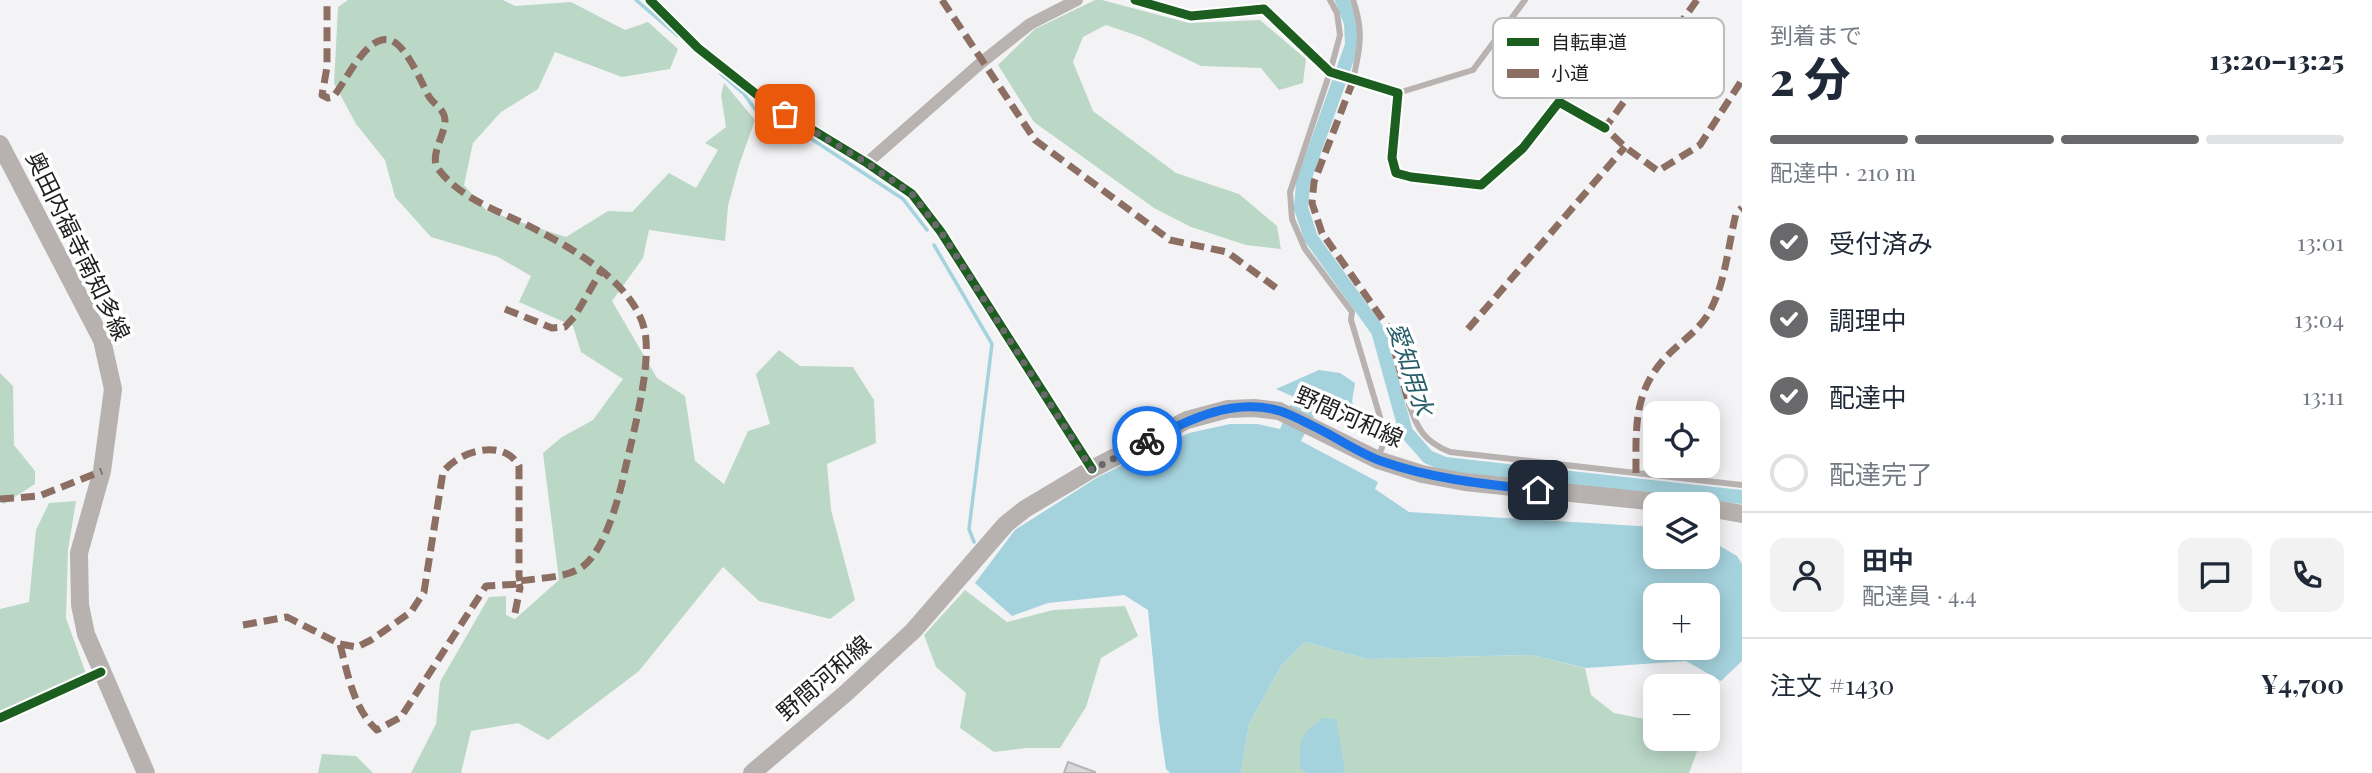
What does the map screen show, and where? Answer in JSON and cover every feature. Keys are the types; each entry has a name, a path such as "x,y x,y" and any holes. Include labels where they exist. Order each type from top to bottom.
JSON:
{"main road":[{"name":"奥田内福寺南知多線","path":"0,144 102,340 113,389 102,471 79,553 80,605 86,634 146,773"},
{"name":"野間河和線","path":"752,773 846,693 913,631 1006,524 1037,502 1092,470 1187,420 1206,413 1254,408 1279,411 1378,460 1422,474 1465,482 1643,500"},
{"path":"1720,510 1742,514"}],"street":[{"path":"650,0 698,48 765,101 867,163 912,194 941,232 1092,470"},
{"path":"867,163 1030,24 1077,0"},
{"path":"1135,0 1192,16 1264,9 1330,72 1398,93 1392,158 1396,173 1481,185 1523,148 1559,102 1605,128"},
{"path":"0,718 101,672"}],"lane":[{"path":"1330,0 1337,13 1340,36 1290,192 1292,219 1305,249 1352,312 1351,320 1386,437 1378,460"},
{"path":"1353,0 1360,20 1361,43 1353,81"},
{"path":"1512,18 1525,0"},
{"path":"1398,93 1473,70 1493,43"},
{"path":"1409,404 1416,426 1434,446 1450,453 1742,485"}],"green space":[{"path":"348,0 503,0 515,6 571,2 625,30 648,22 678,49 670,69 622,77 555,52 538,89 501,112 473,143 464,185 487,211 566,237 608,211 632,212 669,173 696,188 718,150 705,143 726,127 721,95 724,83 755,120 728,206 725,241 649,230 643,258 612,301 657,378 685,396 695,461 724,484 748,431 770,424 756,374 779,350 800,366 853,367 874,400 876,443 827,464 831,510 855,600 830,619 759,601 723,567 639,671 548,740 518,723 471,731 461,773 411,773 436,724 440,682 489,597 506,596 506,615 515,619 559,580 543,453 562,437 593,420 623,379 581,352 573,326 519,302 531,276 498,257 431,237 395,197 385,160 356,124 334,83 338,7"},
{"path":"1095,0 1189,23 1260,20 1306,59 1303,83 1279,90 1261,68 1201,66 1141,37 1106,25 1083,37 1073,62 1093,111 1176,173 1239,194 1277,226 1281,249 1246,245 1191,227 1154,208 1034,122 998,65 1035,29"},
{"path":"0,373 13,386 14,445 35,471 35,484 4,504 0,500"},
{"path":"76,501 68,550 66,618 86,674 0,711 0,609 29,602 36,530 49,503"},
{"path":"965,590 1007,622 1053,610 1125,606 1138,636 1101,658 1086,707 1060,748 994,752 960,728 966,693 936,667 924,635"},
{"path":"1305,642 1367,659 1531,655 1585,668 1591,695 1614,713 1643,719 1643,751 1697,751 1689,773 1343,773 1345,771 1300,767 1306,773 1241,773 1249,724 1281,666"},
{"path":"322,754 356,756 373,773 318,773"}],"water":[{"path":"1319,370 1340,373 1355,383 1352,402 1366,433 1319,406 1301,441 1378,482 1375,489 1409,512 1643,526 1643,569 1720,569 1720,546 1737,556 1742,564 1742,661 1721,681 1720,674 1709,674 1686,661 1586,668 1531,655 1367,659 1305,642 1281,666 1249,724 1241,773 1170,773 1166,769 1159,721 1148,610 1124,595 1048,603 1012,616 975,583 1015,530 1098,477 1189,433 1230,424 1258,424 1280,429 1294,397 1276,389"},
{"path":"1323,718 1336,719 1345,771 1343,773 1306,773 1300,768 1302,738"}],"building":[{"path":"1068,762 1095,772 1095,773 1064,773"}],"waterway":[{"path":"636,0 678,36"},
{"name":"愛知用水","path":"1342,0 1351,23 1352,45 1303,183 1301,208 1311,238 1378,331 1406,432 1428,457 1445,464 1742,497"},
{"path":"721,74 744,94 763,120 801,132 903,199 927,230"},
{"path":"934,245 992,344 969,529 974,542"}],"marked path":[{"path":"243,625 287,617 340,644 352,690 369,722 377,730 401,717 486,586 519,584 520,581 564,575 577,570 593,556 616,505 643,386 645,332 639,314 628,296 596,266 577,253 478,201 447,179 439,170 435,159 444,116 396,43 381,40 373,44 357,61 333,97 322,95 327,67 327,0"},
{"path":"942,0 1035,140 1170,240 1227,252 1279,290"},
{"path":"1684,18 1697,0"},
{"path":"1627,98 1605,128 1625,147 1658,171 1700,145 1742,80"},
{"path":"1353,81 1314,182 1312,203 1322,233 1388,327 1409,404"},
{"path":"1468,329 1625,147"},
{"path":"1636,473 1637,426 1647,384 1666,357 1695,330 1710,311 1723,277 1736,213 1742,208"},
{"path":"505,309 552,328 565,327 575,316 601,271"},
{"path":"340,644 357,647 411,612 424,592 443,472 451,464 471,453 482,450 503,452 512,457 519,466 520,581"},
{"path":"0,499 39,496 102,471"},
{"path":"515,613 519,584"}],"cycle path":[{"path":"650,0 698,48 765,101 867,163 912,194 941,232 1092,469"},
{"path":"1135,0 1191,16 1264,9 1330,72 1398,93 1392,158 1396,173 1481,185 1523,148 1559,102 1605,128"},
{"path":"0,718 101,672"}],"way so far":[{"path":"785,114 867,163 912,194 941,232 1092,470 1147,441"}],"route":[{"path":"1147,441 1206,413 1254,408 1279,411 1378,460 1422,474 1538,490"}]}
